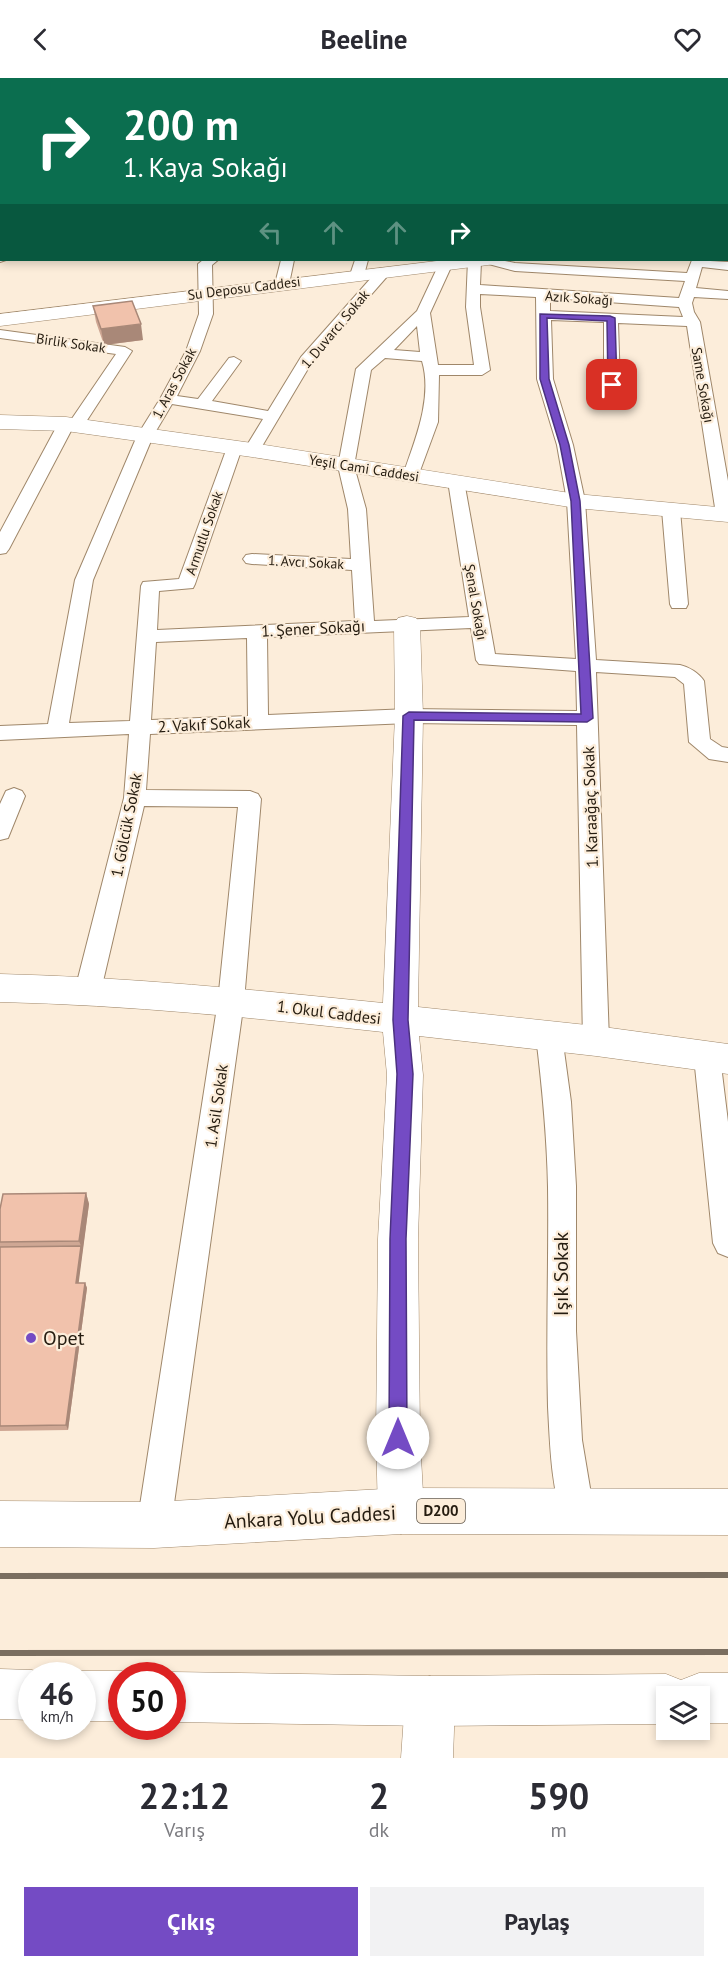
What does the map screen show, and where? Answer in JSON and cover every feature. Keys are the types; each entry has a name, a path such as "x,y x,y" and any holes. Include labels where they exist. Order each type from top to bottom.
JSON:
{"main road":[{"name":"Su Deposu Caddesi","path":"0,320 205,292 282,284 359,267 384,272 472,261"},
{"name":"Yeşil Cami Caddesi","path":"0,422 71,425 456,481 576,501 727,515"},
{"path":"401,1511 398,1438 398,1239 405,1074 400,1020 409,716 407,624"},
{"name":"1. Okul Caddesi","path":"0,988 88,990 231,1000 597,1041 717,1058"},
{"name":"Ankara Yolu Caddesi","path":"0,1524 154,1526 401,1511 728,1512"},
{"path":"0,1694 18,1695"},
{"path":"186,1697 430,1701 656,1699"},
{"path":"710,1698 728,1698"},
{"path":"427,1758 430,1701"}],"street":[{"name":"1. Aras Sokak","path":"57,731 84,580 145,436 168,399 193,351 206,314 205,264 210,261"},
{"path":"282,284 287,261"},
{"path":"382,353 430,363 482,370 472,307 473,289 484,261"},
{"path":"488,261 515,267 693,279 728,295"},
{"path":"346,466 364,369 423,313 449,263"},
{"path":"693,279 728,266"},
{"name":"1. Duvarcı Sokak","path":"243,449 272,416 306,360 384,272"},
{"name":"Azık Sokağı","path":"473,289 543,295 693,279"},
{"name":"Same Sokağı","path":"693,279 687,312 693,322 727,515"},
{"name":"1. Karaağaç Sokak","path":"543,295 544,379 565,445 576,501 586,665 597,1041"},
{"path":"411,475 430,422 430,363 423,313"},
{"path":"543,315 693,322"},
{"path":"610,318 612,385"},
{"name":"Birlik Sokak","path":"0,334 125,351 71,425"},
{"path":"202,404 234,361"},
{"path":"168,399 272,416"},
{"path":"0,549 71,425"},
{"name":"Armutlu Sokak","path":"150,586 186,584 243,449"},
{"name":"1. Avcı Sokak","path":"346,466 357,509 365,626"},
{"name":"Şenal Sokağı","path":"456,481 486,660 586,665"},
{"path":"671,510 679,604"},
{"name":"1. Avcı Sokak","path":"252,559 361,565"},
{"name":"1. Gölcük Sokak","path":"88,990 135,798 150,586"},
{"name":"1. Şener Sokağı","path":"147,636 480,622"},
{"path":"257,631 258,722"},
{"path":"586,665 680,671 694,681 700,742 717,754 728,755"},
{"name":"2. Vakıf Sokak","path":"0,733 409,716 587,718"},
{"path":"0,832 14,796"},
{"name":"1. Asil Sokak","path":"135,798 250,799 231,1000 154,1526"},
{"name":"Işık Sokak","path":"549,1036 562,1186 561,1331 566,1440 577,1512"},
{"path":"717,1058 728,1243"}],"building":[{"path":"132,301 141,324 101,329 93,306"},
{"path":"86,1193 79,1241 0,1242 0,1209 3,1194"},
{"path":"81,1246 76,1283 85,1283 66,1425 0,1426 0,1247"}],"railway":[{"path":"0,1576 728,1575"},
{"path":"0,1653 728,1652"}],"place":[{"name":"Opet","path":"31,1338"}],"route":[{"path":"398,1438 398,1239 405,1074 400,1020 409,716 587,718 576,501 565,445 544,379 543,315 610,318 612,385"}]}
